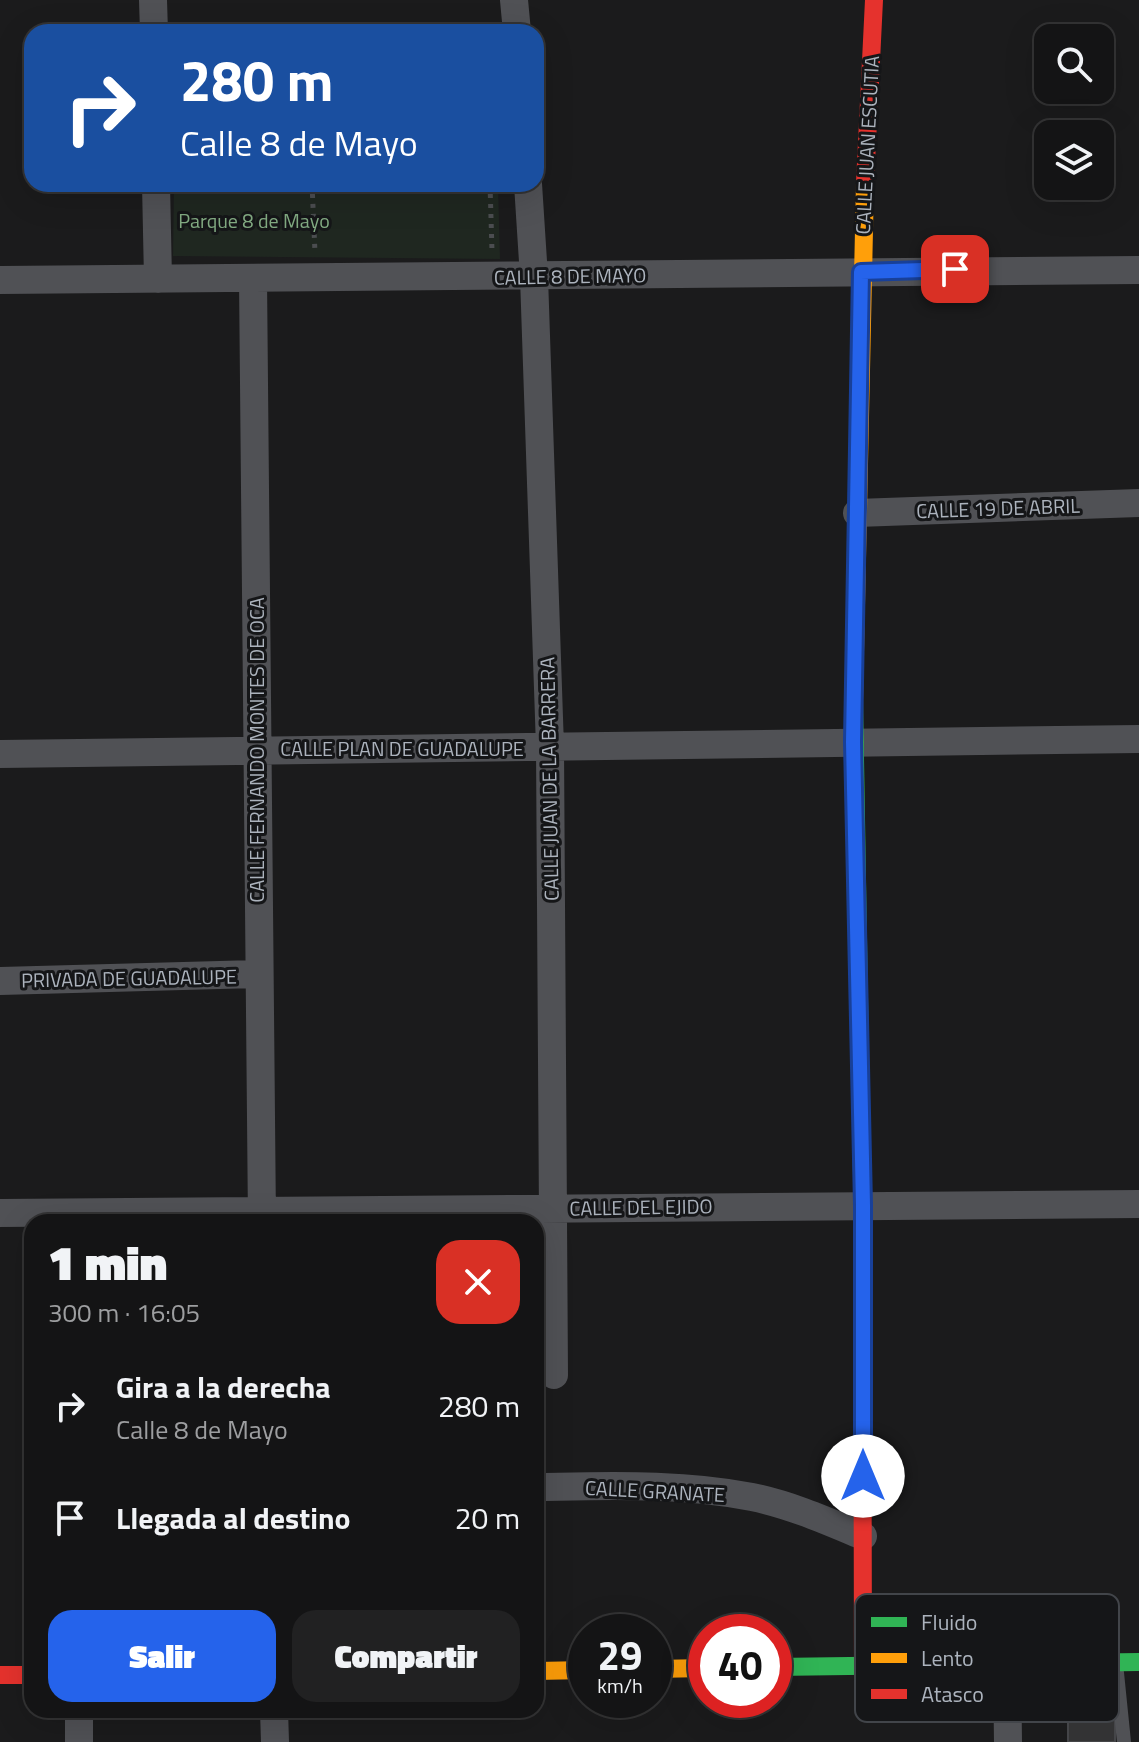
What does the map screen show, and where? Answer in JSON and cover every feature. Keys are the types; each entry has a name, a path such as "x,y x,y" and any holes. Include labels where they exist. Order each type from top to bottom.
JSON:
{"street":[{"path":"153,0 154,24"},
{"path":"514,0 516,24"},
{"name":"CALLE JUAN ESCUTIA","path":"863,1594 863,1205 853,742 861,272 874,0"},
{"path":"156,192 158,279"},
{"name":"CALLE JUAN DE LA BARRERA","path":"529,192 550,747 554,1375"},
{"name":"CALLE 8 DE MAYO","path":"0,280 1139,270"},
{"name":"CALLE FERNANDO MONTES DE OCA","path":"253,278 262,1214"},
{"name":"CALLE 19 DE ABRIL","path":"857,513 1139,503"},
{"name":"CALLE PLAN DE GUADALUPE","path":"0,754 1139,739"},
{"name":"PRIVADA DE GUADALUPE","path":"0,981 258,974"},
{"name":"CALLE DEL EJIDO","path":"335,1214 555,1208 1139,1204"},
{"name":"CALLE DEL EJIDO","path":"0,1213 87,1214"},
{"name":"CALLE GRANATE","path":"544,1487 679,1488 752,1497 805,1512 863,1536"},
{"path":"1119,1670 1139,1662"},
{"path":"792,1668 855,1673"},
{"path":"544,1671 568,1670"},
{"path":"1119,1672 1139,1678"},
{"path":"0,1675 24,1675"},
{"path":"792,1681 855,1675"},
{"path":"544,1686 568,1685"},
{"path":"0,1691 24,1691"},
{"path":"79,1718 79,1742"},
{"path":"274,1718 275,1742"}],"lane":[{"path":"1119,1691 1124,1742"}],"path":[{"path":"312,192 316,278"},
{"path":"490,192 492,277"}],"green space":[{"name":"Parque 8 de Mayo","path":"174,192 498,192 500,259 173,256"}],"building":[{"path":"1068,1722 1115,1722 1115,1742 1068,1742"}],"traffic: fast":[{"path":"854,699 862,1175"},
{"path":"1119,1662 1139,1662"},
{"path":"792,1667 855,1666"}],"traffic: slow":[{"path":"854,699 865,183"},
{"path":"672,1669 688,1668"},
{"path":"544,1671 568,1670"}],"traffic: jam":[{"path":"865,183 874,0"},
{"path":"862,1175 863,1594"},
{"path":"0,1675 24,1675"}],"route":[{"path":"863,1476 863,1205 853,742 861,272 955,269"}]}
